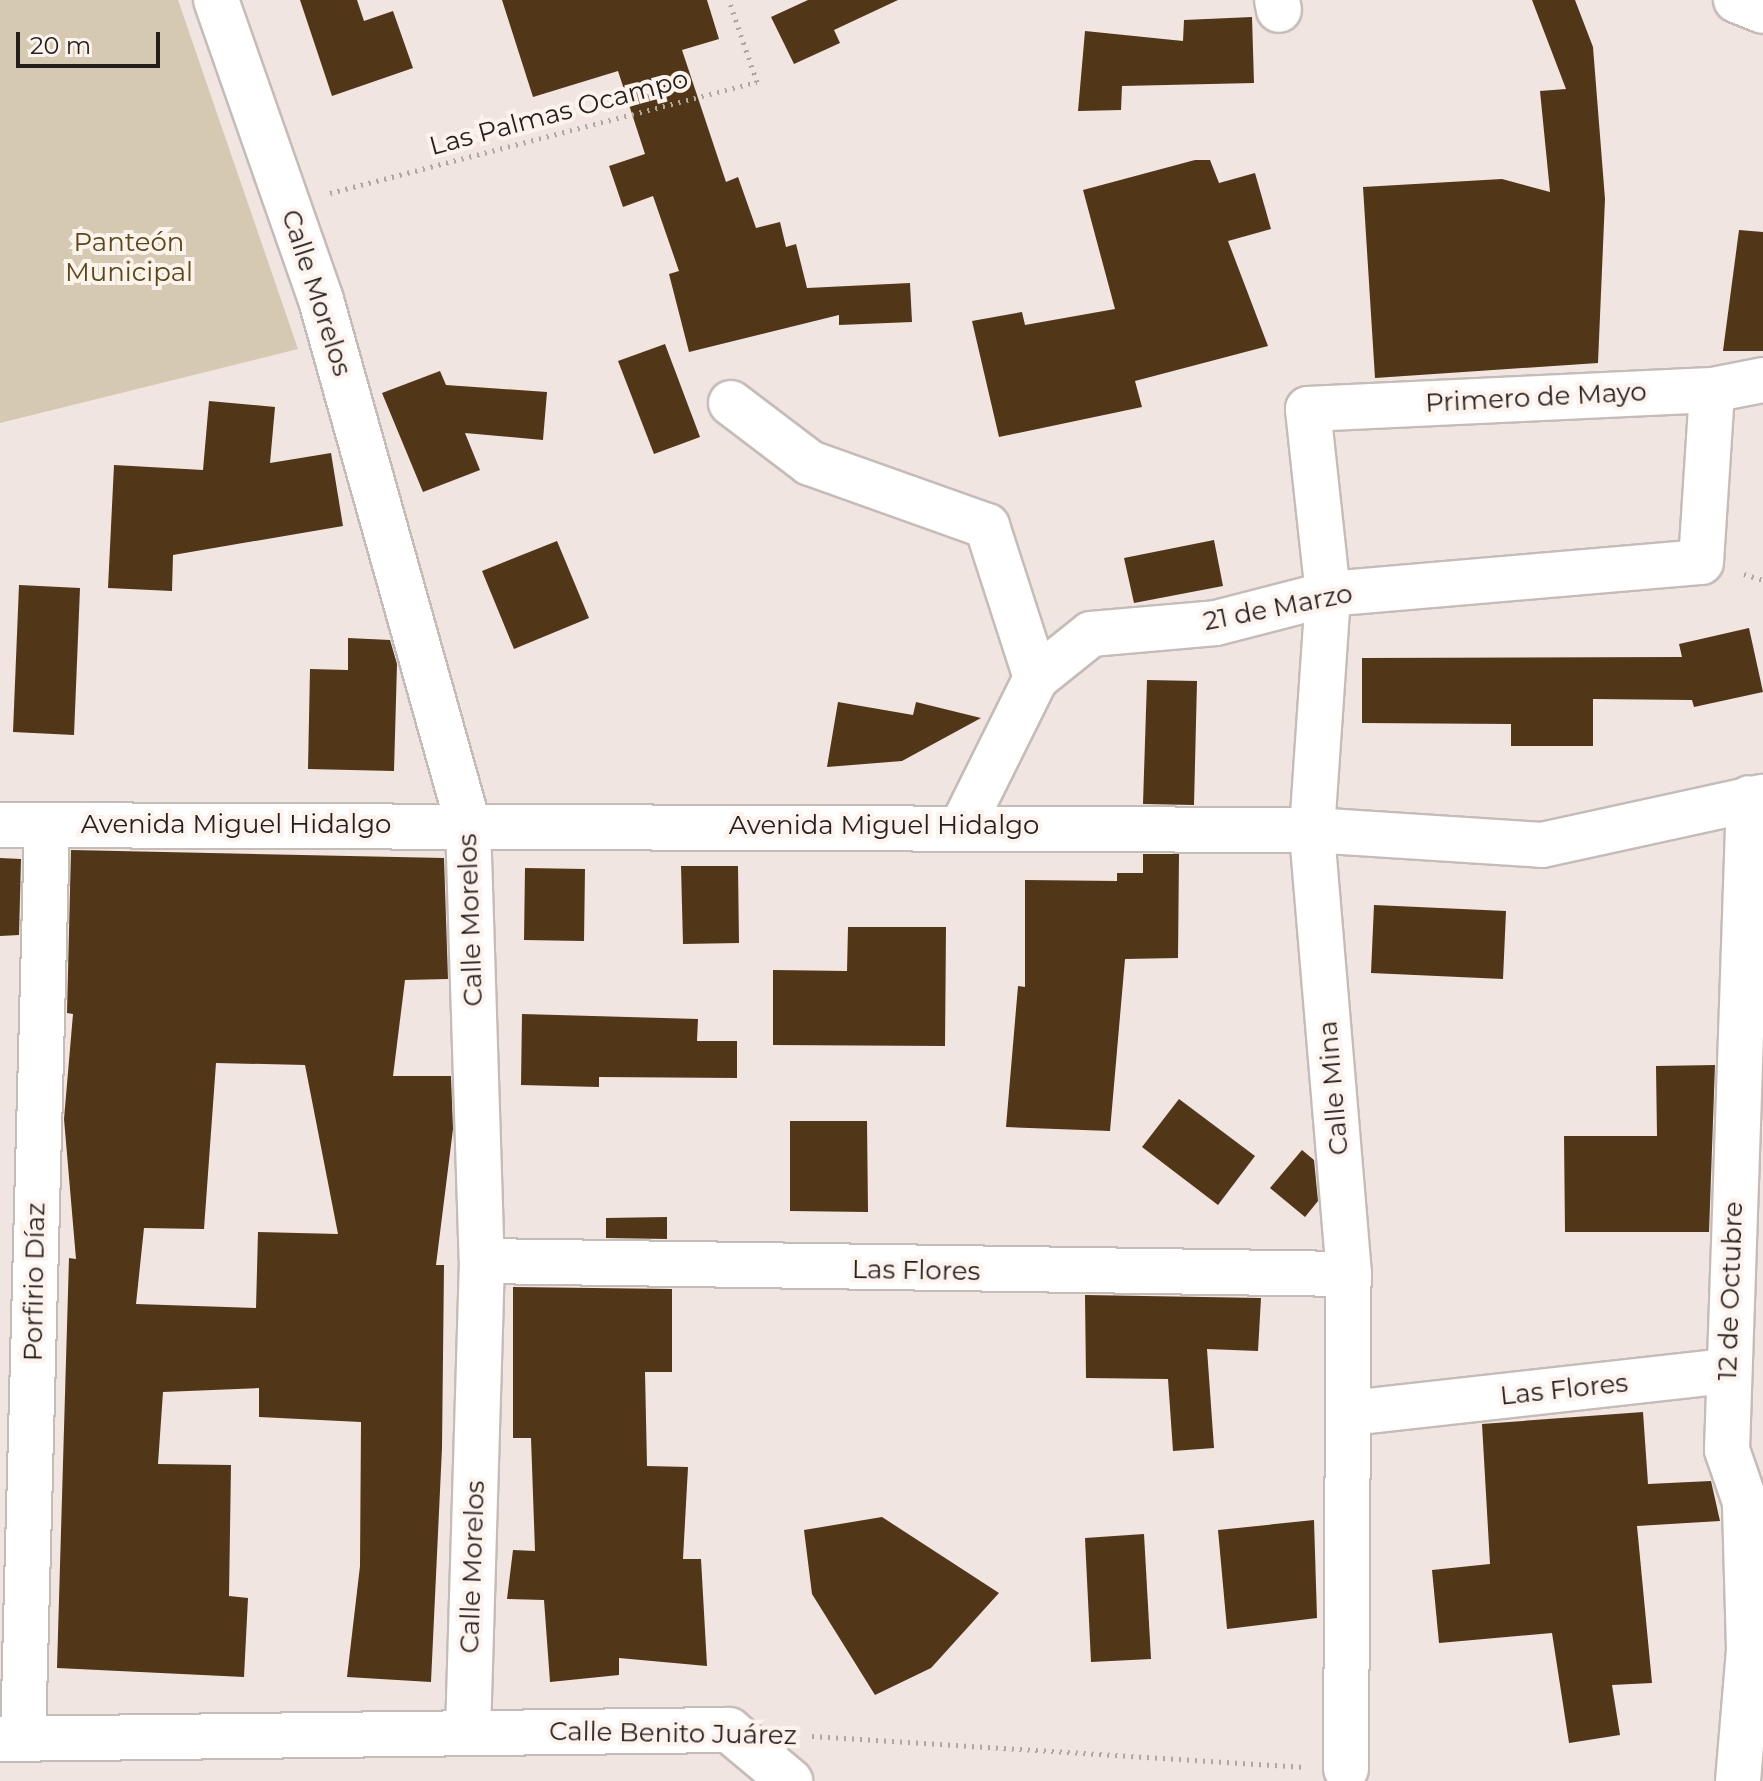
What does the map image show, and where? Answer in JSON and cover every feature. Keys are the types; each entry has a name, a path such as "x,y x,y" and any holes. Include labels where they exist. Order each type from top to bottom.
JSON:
{"street":[{"name":"Calle Morelos","path":"216,0 287,204 468,824 482,1261 468,1733"},
{"path":"1736,0 1763,11"},
{"name":"Primero de Mayo","path":"1308,409 1712,390 1763,380"},
{"name":"21 de Marzo","path":"962,827 1036,678 1091,634 1216,623 1328,594 1701,562 1712,390"},
{"path":"731,403 810,463 987,526 1036,678"},
{"name":"Calle Mina","path":"1308,409 1328,594 1312,830 1349,1274 1351,1413 1346,1769"},
{"name":"Avenida Miguel Hidalgo","path":"0,825 468,824 1312,830 1542,845 1756,797"},
{"name":"12 de Octubre","path":"1738,1781 1749,1649 1745,1456 1728,1371 1756,797"},
{"name":"Porfirio Díaz","path":"12,1738 47,826"},
{"name":"Las Flores","path":"482,1261 1349,1274"},
{"name":"Las Flores","path":"1351,1413 1728,1371"},
{"name":"Calle Benito Juárez","path":"12,1738 729,1730 790,1781"}],"path":[{"name":"Las Palmas Ocampo","path":"287,204 757,82 729,0"},
{"name":"Calle Benito Juárez","path":"808,1735 1346,1769"}],"green space":[{"name":"Panteón Municipal","path":"0,0 178,0 298,349 0,423"}],"building":[{"path":"300,0 357,0 364,21 393,11 413,68 332,96"},
{"path":"502,0 707,0 719,39 682,50 726,182 738,177 756,228 780,222 786,247 796,244 807,288 910,283 912,322 839,325 839,315 689,352 669,274 679,271 653,196 623,207 609,166 645,154 618,71 533,97"},
{"path":"808,0 898,0 834,30 840,43 794,64 771,17"},
{"path":"1532,0 1575,0 1593,47 1605,199 1598,363 1375,378 1363,187 1502,179 1550,192 1540,91 1566,89"},
{"path":"1252,17 1254,83 1122,86 1121,110 1078,111 1085,31 1183,41 1184,20"},
{"path":"1195,160 1210,160 1219,183 1255,173 1271,229 1228,241 1268,346 1135,381 1142,407 999,437 972,321 1022,312 1025,325 1115,309 1083,190"},
{"path":"1739,230 1763,232 1763,351 1723,351"},
{"path":"665,344 700,437 654,454 618,361"},
{"path":"440,371 446,385 547,392 543,440 465,433 480,470 423,492 382,393"},
{"path":"209,401 275,407 270,463 331,453 343,526 173,555 172,591 108,588 114,465 203,470"},
{"path":"1214,540 1223,586 1134,603 1124,558"},
{"path":"557,541 589,618 514,649 482,571"},
{"path":"19,585 80,588 74,735 13,732"},
{"path":"1749,628 1763,692 1694,707 1692,700 1593,699 1593,746 1511,746 1511,724 1362,723 1362,658 1682,657 1679,644"},
{"path":"348,638 390,640 397,664 394,771 308,769 310,669 348,670"},
{"path":"1147,680 1197,681 1194,805 1143,804"},
{"path":"838,702 913,715 916,702 981,718 902,761 827,767"},
{"path":"71,850 444,858 448,979 405,980 393,1076 451,1076 453,1129 436,1265 444,1265 442,1448 431,1682 347,1677 360,1566 361,1422 259,1417 259,1388 163,1392 158,1464 231,1465 229,1596 248,1598 244,1677 57,1668 69,1258 76,1259 64,1119 73,1014 67,1013","holes":["216,1063 305,1065 338,1234 258,1232 256,1308 136,1304 144,1228 204,1229"]},
{"path":"1143,854 1179,854 1178,958 1125,959 1110,1131 1006,1127 1018,986 1025,987 1025,880 1117,881 1117,873 1143,873"},
{"path":"0,858 21,859 19,935 0,936"},
{"path":"681,866 738,866 739,943 683,944"},
{"path":"525,868 585,869 584,941 524,940"},
{"path":"1374,905 1506,911 1503,979 1371,973"},
{"path":"848,927 946,927 945,1046 773,1045 773,970 847,971"},
{"path":"522,1014 698,1019 697,1041 737,1041 737,1078 599,1077 599,1087 521,1085"},
{"path":"1715,1065 1709,1232 1565,1232 1564,1136 1657,1136 1656,1066"},
{"path":"1179,1099 1255,1156 1218,1205 1142,1147"},
{"path":"790,1121 867,1121 868,1212 790,1211"},
{"path":"1302,1150 1314,1160 1318,1201 1305,1217 1270,1188"},
{"path":"667,1217 667,1239 606,1238 606,1218"},
{"path":"513,1287 672,1289 672,1372 645,1372 647,1466 688,1467 683,1559 701,1559 707,1666 619,1658 619,1675 550,1682 544,1600 507,1599 513,1550 535,1551 531,1438 513,1438"},
{"path":"1085,1295 1261,1298 1258,1351 1207,1349 1214,1448 1173,1451 1168,1379 1086,1378"},
{"path":"1643,1412 1648,1484 1711,1481 1720,1521 1637,1526 1652,1683 1612,1685 1620,1735 1569,1743 1552,1633 1439,1643 1432,1570 1490,1564 1482,1424"},
{"path":"882,1517 999,1593 931,1668 875,1695 812,1594 804,1530"},
{"path":"1314,1520 1317,1618 1227,1629 1218,1530"},
{"path":"1144,1534 1151,1659 1091,1662 1085,1538"}]}
